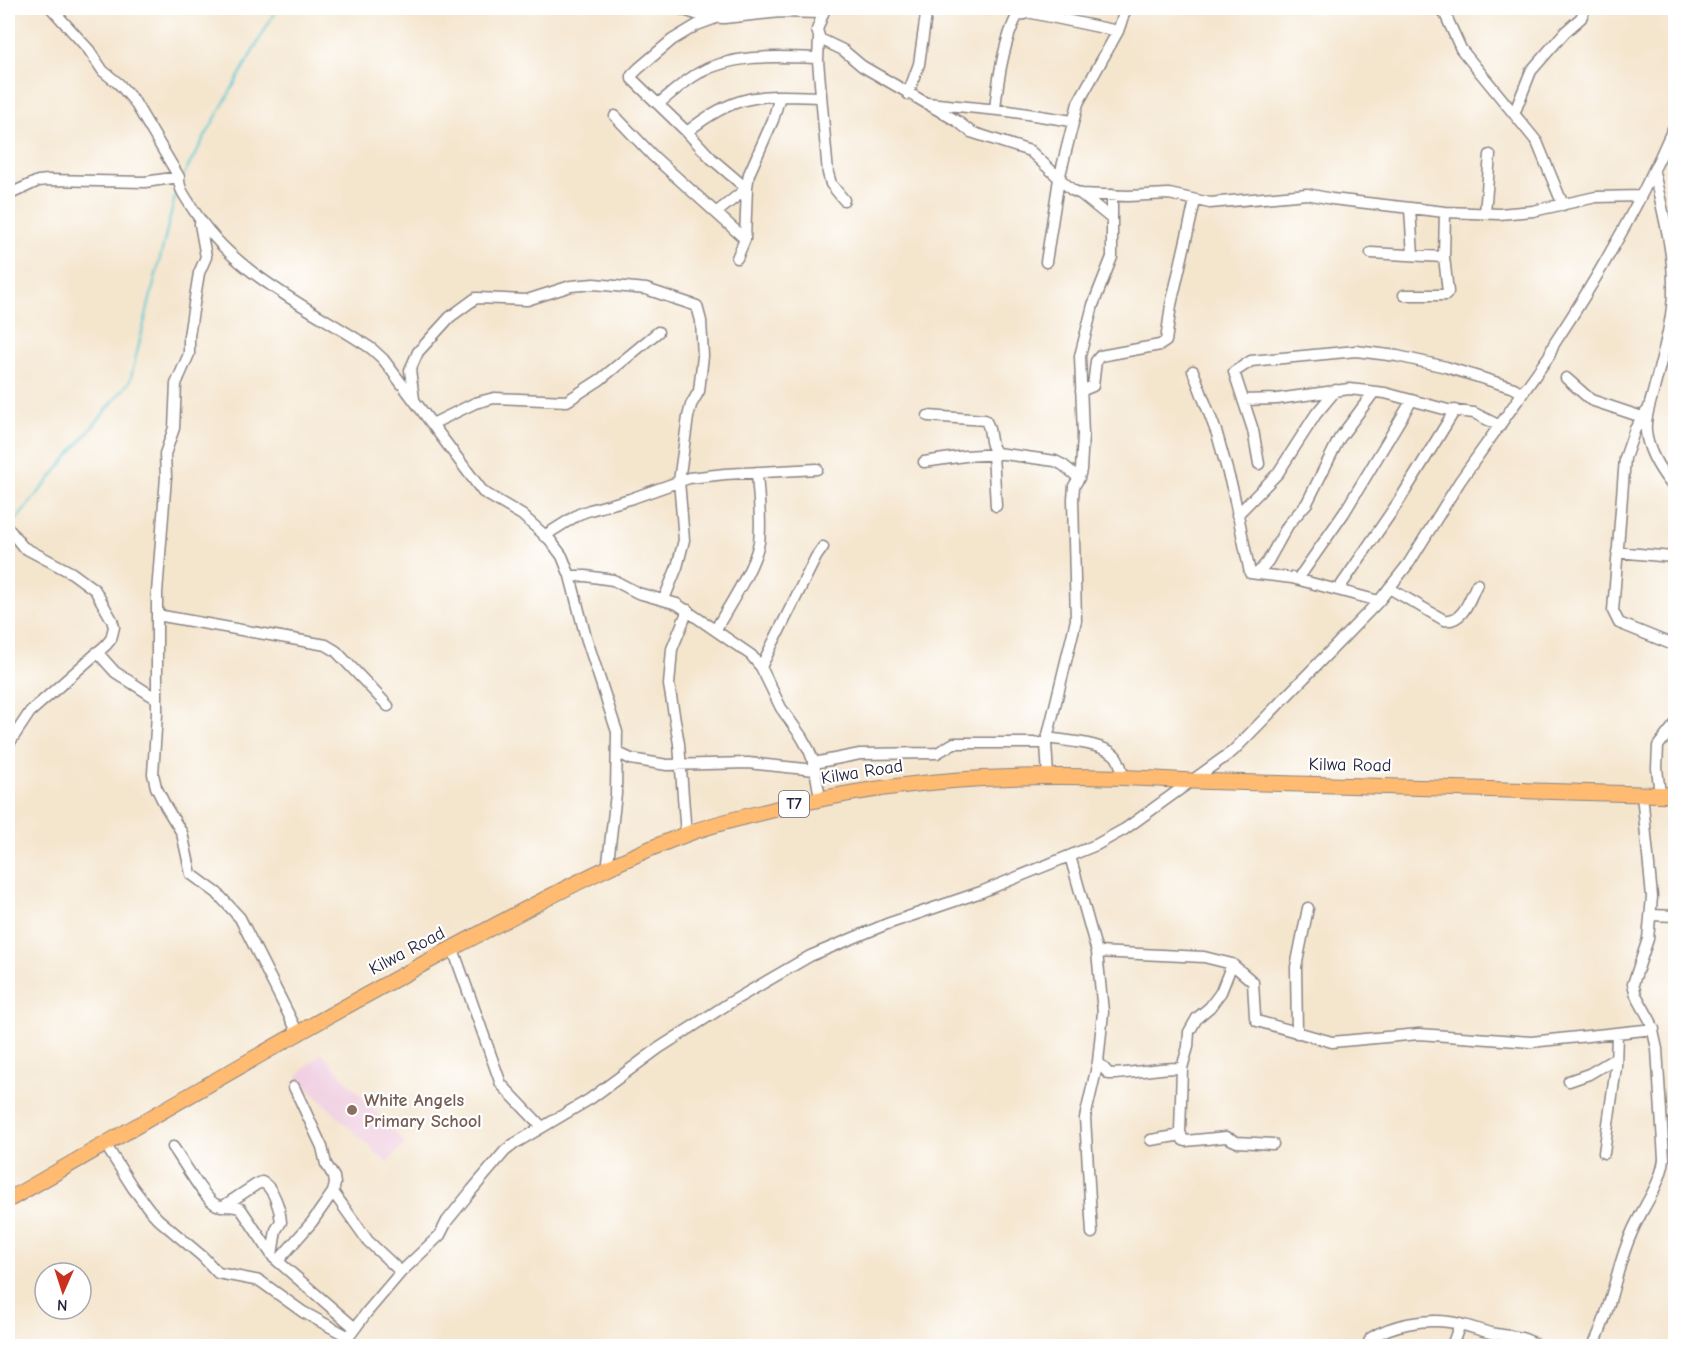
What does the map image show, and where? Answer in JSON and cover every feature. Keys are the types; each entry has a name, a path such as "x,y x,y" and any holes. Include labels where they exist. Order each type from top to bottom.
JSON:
{"highway":[{"name":"Kilwa Road","path":"8,1200 373,991 553,894 610,866 686,835 738,818 820,798 869,789 993,776 1124,777 1676,795"}],"street":[{"path":"51,8 89,50 103,71 134,101 179,177 178,185 198,218 219,244 253,274 372,349 383,359 483,492 522,515 557,548 570,576 585,634 617,732 616,794 608,862 610,866"},
{"path":"678,8 716,18"},
{"path":"908,94 919,64 927,8"},
{"path":"1046,262 1059,179 1072,121 1078,103 1118,31 1126,8"},
{"path":"1438,8 1446,13 1461,49 1542,151 1563,205"},
{"path":"1514,114 1531,71 1565,32 1581,18 1582,8"},
{"path":"746,189 712,159 632,80 632,75 672,40 697,25 716,18 824,10 818,30 818,58 828,173 831,184 844,200"},
{"path":"995,109 1001,68 1017,16 1030,10 1118,31"},
{"path":"819,37 843,50 862,66 971,132 1030,151 1072,190 1081,194 1112,219"},
{"path":"658,104 696,74 720,65 745,58 773,56 818,58"},
{"path":"687,132 703,119 736,101 762,96 821,97"},
{"path":"737,258 745,239 746,189 753,161 773,120 780,96"},
{"path":"925,103 995,109 1072,121"},
{"path":"615,116 653,156 745,239"},
{"path":"349,1337 401,1272 440,1235 447,1221 505,1150 590,1099 659,1048 731,1002 810,956 887,924 981,892 1113,837 1233,751 1379,601 1409,563 1460,481 1549,356 1554,344 1614,250 1654,172 1676,122"},
{"path":"1485,213 1490,155"},
{"path":"1654,172 1671,258 1674,292 1667,331 1645,413 1635,429 1625,458 1613,611 1619,623 1676,646"},
{"path":"8,195 48,180 145,182 179,177"},
{"path":"717,212 746,189"},
{"path":"1081,194 1169,194 1195,201 1221,203 1307,194 1332,200 1410,209 1499,214 1533,211 1596,197 1641,196"},
{"path":"1048,776 1047,741 1076,620 1073,499 1074,486 1079,478 1083,435 1080,356 1093,305 1112,257 1112,195"},
{"path":"1081,391 1093,386 1096,362 1100,356 1160,345 1166,341 1171,305 1195,201"},
{"path":"1410,209 1413,255"},
{"path":"1404,295 1446,295 1445,212"},
{"path":"198,218 206,255 197,285 189,336 189,354 176,384 172,435 166,451 158,568 157,699 153,774 156,787 182,833 190,873 226,900 240,918 299,1035"},
{"path":"1371,253 1444,256"},
{"path":"415,401 411,370 418,352 450,317 476,298 527,300 571,286 594,284 646,289 681,299 698,307 703,357 699,391 691,405 688,417 679,481 684,540 677,567 664,599"},
{"path":"432,424 475,403 487,400 502,398 567,401 601,379 658,332"},
{"path":"1259,464 1253,430 1234,372 1250,362 1345,351 1397,356 1446,367 1514,388 1522,393"},
{"path":"1192,371 1217,435 1233,491 1248,570 1251,574 1298,579 1379,601"},
{"path":"1566,378 1591,400 1645,413"},
{"path":"1243,400 1277,399 1336,390 1374,392 1474,413 1500,426"},
{"path":"1237,514 1278,473 1316,414 1336,390"},
{"path":"1257,574 1268,561 1288,525 1307,503 1339,439 1374,392"},
{"path":"1298,579 1344,513 1412,400"},
{"path":"1338,590 1399,501 1455,410"},
{"path":"1645,413 1648,445 1676,490"},
{"path":"928,416 985,420 988,423 992,448 996,454 996,506"},
{"path":"924,462 996,454 1055,461 1079,478"},
{"path":"544,536 579,514 689,478 817,469"},
{"path":"716,629 740,586 757,547 759,512 757,472"},
{"path":"8,528 23,547 72,573 95,590 112,620 114,629 111,639 24,718 8,746"},
{"path":"761,667 823,547"},
{"path":"1617,552 1672,557 1676,562"},
{"path":"570,576 613,580 638,592 664,599 687,610 751,655 761,667 781,708 801,736 814,767 820,798"},
{"path":"1389,588 1444,620 1451,621 1460,616 1477,584"},
{"path":"686,835 681,765 669,685 672,649 687,610"},
{"path":"157,615 326,645 336,651 388,706"},
{"path":"97,652 115,672 157,699"},
{"path":"1660,795 1657,768 1658,746 1676,723"},
{"path":"618,753 631,759 667,765 748,763 814,767 860,754 934,753 954,743 1047,741 1094,745 1109,752 1117,757 1124,777"},
{"path":"1593,1347 1611,1305 1631,1232 1663,1167 1664,1144 1659,1101 1659,1067 1654,1029 1636,995 1633,984 1648,939 1652,897 1642,794"},
{"path":"1070,856 1097,952 1103,1011 1098,1062 1085,1118 1092,1233"},
{"path":"1297,1033 1296,967 1308,908"},
{"path":"1651,915 1676,916"},
{"path":"453,949 501,1084 542,1127"},
{"path":"1097,952 1195,955 1232,964 1253,982 1257,1021 1332,1042 1419,1034 1531,1042 1654,1029"},
{"path":"1232,964 1221,992 1191,1028 1182,1068 1180,1132 1183,1140 1186,1141 1226,1137 1237,1142 1273,1144"},
{"path":"1604,1153 1612,1108 1617,1033"},
{"path":"1569,1081 1590,1074 1616,1058"},
{"path":"1098,1062 1109,1074 1182,1068"},
{"path":"275,1258 312,1222 333,1192 335,1184 334,1177 326,1164 322,1147 294,1087"},
{"path":"1151,1140 1176,1136 1180,1132"},
{"path":"105,1144 133,1188 158,1220 218,1272 260,1281 303,1312 349,1337"},
{"path":"173,1147 207,1196 216,1204 233,1205 241,1209 275,1258 349,1337"},
{"path":"225,1205 257,1184 262,1182 267,1184 278,1206 281,1222 276,1230 275,1258"},
{"path":"333,1192 368,1241 401,1272"},
{"path":"1367,1347 1369,1340 1374,1336 1407,1325 1436,1322 1460,1324 1495,1334 1519,1336 1540,1347"},
{"path":"1452,1347 1460,1324"}],"shaded area":[{"name":"White Angels Primary School","path":"321,1053 405,1143 387,1163 296,1077"}],"waterway":[{"path":"183,176 277,8"},
{"path":"12,525 130,381 177,189"}],"place":[{"name":"White Angels Primary School","path":"352,1110"}]}
